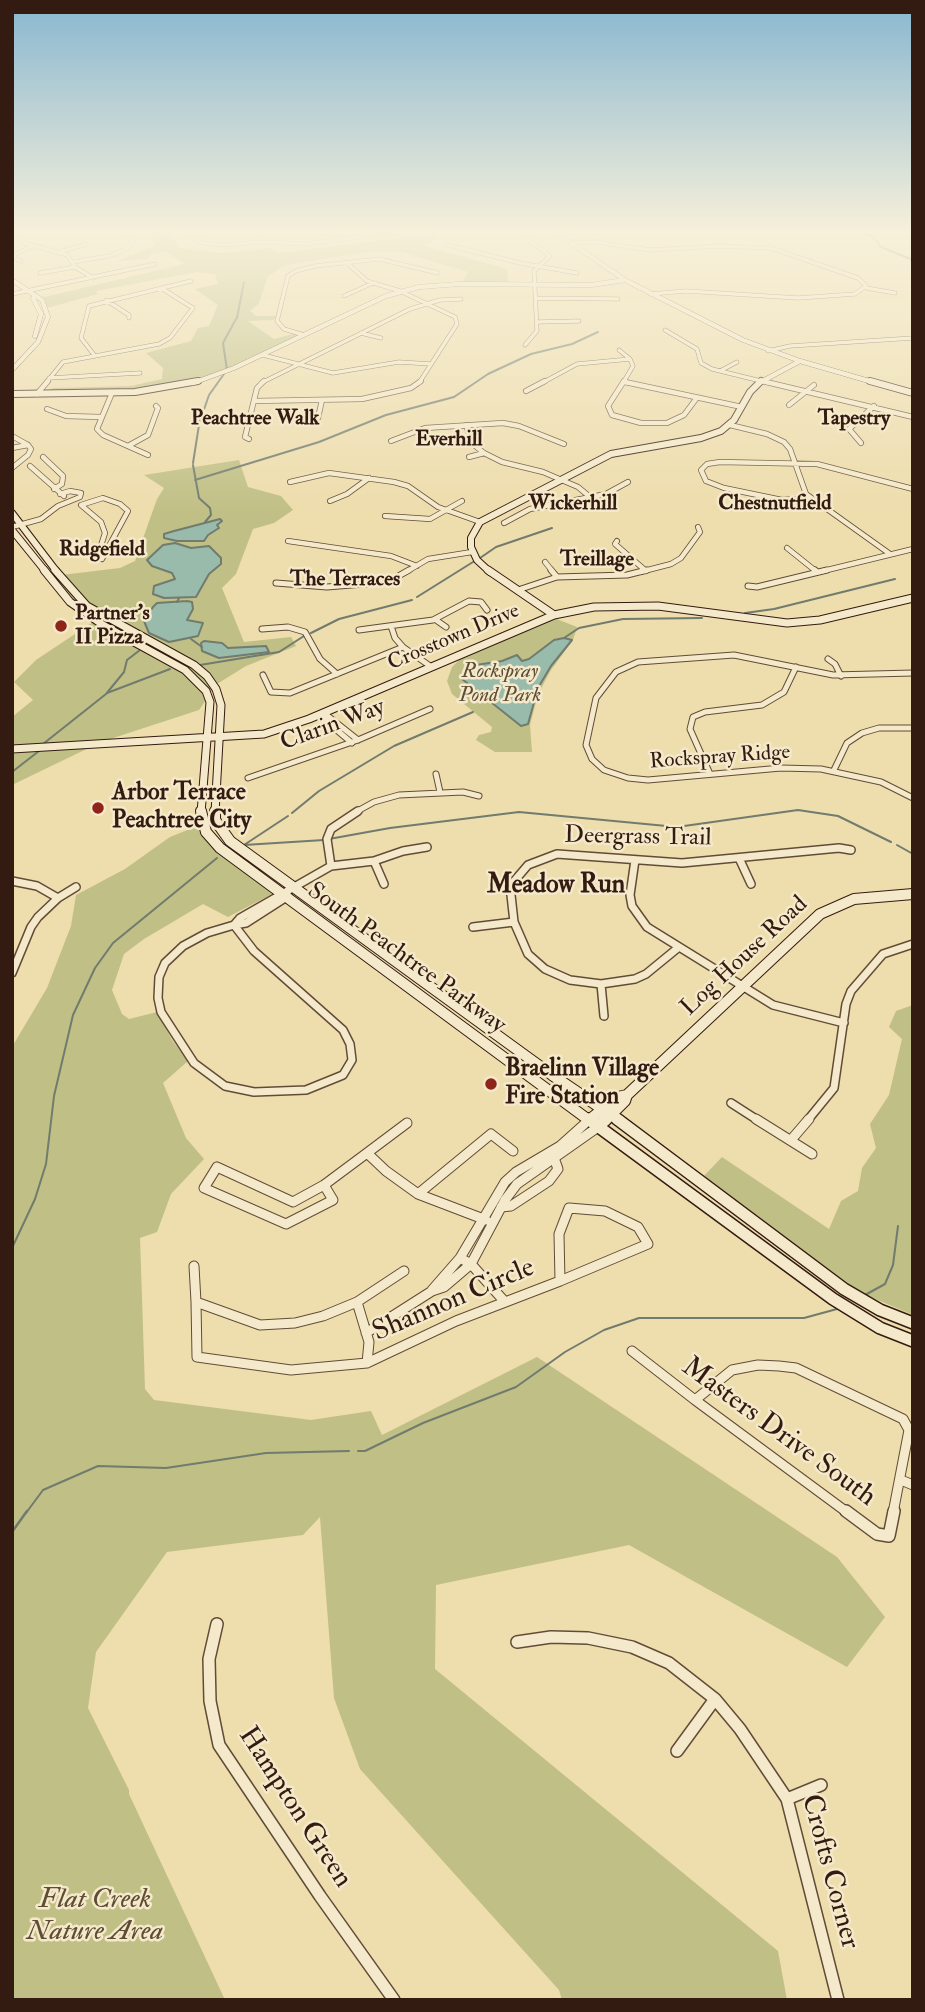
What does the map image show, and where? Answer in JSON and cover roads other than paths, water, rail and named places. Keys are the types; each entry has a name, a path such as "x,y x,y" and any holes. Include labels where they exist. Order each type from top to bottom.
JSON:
{"street":[{"path":"12,363 27,348 39,327"},
{"path":"12,370 29,354 46,327"},
{"path":"85,327 81,336 95,355"},
{"path":"37,394 64,362 159,344 170,338 179,327"},
{"path":"282,327 304,335"},
{"path":"14,394 112,393 192,383 226,372 322,327"},
{"path":"249,439 245,437 260,384 373,327"},
{"path":"254,401 362,399 411,388 420,383 453,327"},
{"path":"525,345 537,333 537,327"},
{"path":"718,327 768,351 913,393"},
{"path":"665,330 699,350 703,365 719,371 913,417"},
{"path":"360,333 381,338"},
{"path":"768,351 790,346 913,338"},
{"path":"620,350 633,366 607,409 612,415 651,424 671,421 684,415 696,399"},
{"path":"263,355 297,365 342,373 399,362 431,364"},
{"path":"526,391 577,364 630,359"},
{"path":"554,615 487,570 472,552 471,538 480,522 618,452 710,436 730,425 750,392 761,382 800,361"},
{"path":"719,371 737,362"},
{"path":"49,378 140,373"},
{"path":"625,382 742,407"},
{"path":"789,405 814,385"},
{"path":"112,393 100,417 98,431 148,455"},
{"path":"314,421 318,418 322,400"},
{"path":"128,446 148,435 158,408 156,406"},
{"path":"861,443 849,429 874,406"},
{"path":"47,409 66,416 100,417"},
{"path":"391,441 419,429 509,424 564,444"},
{"path":"466,425 473,444 484,453 498,460 538,470 578,487 590,497"},
{"path":"730,425 778,439 787,445 803,489 810,498 890,554"},
{"path":"12,436 31,449 22,463 12,468"},
{"path":"12,448 28,445"},
{"path":"469,457 484,453"},
{"path":"43,457 63,476 62,484 54,489"},
{"path":"810,498 782,500 724,488 708,482 701,470 707,464 720,462 794,463 826,466 913,489"},
{"path":"30,466 60,494 81,505 100,522 105,533 99,550 102,559 114,541 127,508 112,499 103,498 81,505"},
{"path":"290,482 329,473 404,485 446,511 480,522"},
{"path":"330,500 347,494 369,478"},
{"path":"503,523 530,509 617,491 628,482"},
{"path":"18,526 41,519 58,506 80,497 81,493 70,491 60,494"},
{"path":"385,516 422,520 436,517 462,500"},
{"name":"South Peachtree Parkway","path":"12,513 70,602 103,625 166,658 196,679 210,702 200,809 206,832 220,848 857,1316 913,1341"},
{"name":"South Peachtree Parkway","path":"18,526 87,606 208,676 221,699 215,820 230,841 552,1075 608,1111 844,1289 880,1310 913,1322"},
{"path":"518,590 557,577 619,576 677,561 700,532 698,527"},
{"path":"288,541 391,556 417,565"},
{"path":"617,541 615,544 646,571"},
{"path":"786,548 817,572"},
{"path":"748,586 757,587 913,549"},
{"path":"276,583 327,587 379,583 398,578 417,565 438,556 472,552"},
{"path":"545,562 557,577"},
{"name":"Crosstown Drive","path":"12,749 264,734 322,714 554,615 594,607 633,605 768,623 794,623 820,620 913,598"},
{"path":"359,630 436,620 469,601 481,602 487,610"},
{"path":"436,620 446,627"},
{"path":"391,626 395,638 403,647 430,666"},
{"path":"262,629 288,627 305,632 320,659 337,674"},
{"path":"263,675 267,688 277,694 290,693 403,647"},
{"name":"Rockspray Ridge","path":"913,673 841,676 742,655 674,657 638,662 620,669 594,703 587,749 597,764 616,775 636,779 803,767 834,770 881,782 913,798"},
{"path":"828,659 835,664 841,676"},
{"path":"710,774 690,729 693,717 705,712 762,705 784,692 796,667"},
{"name":"Clarin Way","path":"248,778 355,742 430,709"},
{"path":"322,714 355,742"},
{"path":"834,770 847,743 862,733 879,729 913,728"},
{"path":"436,774 440,792"},
{"path":"331,866 327,839 331,829 342,820 386,798 440,792 463,792 479,796"},
{"path":"233,925 254,951 343,1030 350,1044 352,1060 344,1075 306,1090 254,1092 225,1086 194,1063 161,1012 158,998 159,977 170,957 183,946 207,933 233,925 246,923 331,866 374,861 403,851 427,847"},
{"name":"Deergrass Trail","path":"679,947 646,974 622,982 601,984 570,980 545,969 528,954 514,922 510,886 517,874 534,861 566,853 682,863 839,848 851,850"},
{"path":"739,858 751,884"},
{"path":"635,860 630,895 632,906 647,926 773,1005 844,1023"},
{"path":"374,861 384,884"},
{"path":"12,881 37,887 58,898"},
{"path":"12,973 31,927 58,898 76,887"},
{"name":"Log House Road","path":"593,1123 625,1101 627,1095 826,910 853,900 913,894"},
{"path":"473,927 514,922"},
{"path":"791,1140 834,1088 849,997 862,977 883,954 913,944"},
{"path":"601,984 604,1016"},
{"path":"731,1103 812,1154"},
{"path":"324,1185 333,1200 286,1224 204,1188 218,1167 293,1202 324,1185 407,1123"},
{"path":"366,1333 432,1291 444,1287 471,1264 501,1207 517,1184 593,1123"},
{"path":"418,1194 491,1134 513,1152"},
{"path":"368,1153 386,1171 418,1194 493,1223"},
{"path":"501,1207 511,1206 549,1181 557,1171 552,1156"},
{"path":"432,1291 460,1258 505,1182 516,1172 552,1156"},
{"name":"Shannon Circle","path":"367,1363 456,1321 597,1268 648,1244 638,1227 605,1211 569,1208 559,1234 560,1281"},
{"path":"460,1258 471,1264 505,1302"},
{"path":"194,1266 197,1357 291,1370 367,1363 369,1342 357,1302"},
{"path":"196,1302 260,1325 295,1323 323,1316 357,1302 404,1271"},
{"name":"Masters Drive South","path":"632,1351 877,1534 889,1536 901,1480"},
{"path":"695,1400 732,1370 758,1365 796,1368 903,1419 909,1430 901,1480 913,1485"},
{"name":"Hampton Green","path":"217,1624 209,1659 210,1701 219,1745 312,1885 394,2000"},
{"name":"Crofts Corner","path":"517,1642 551,1637 588,1638 632,1647 669,1663 715,1699 740,1729 787,1799 838,2000"},
{"path":"677,1751 715,1699"},
{"path":"787,1799 821,1785"}],"waterway":[{"path":"227,370 223,343 232,327"},
{"path":"196,480 319,442 386,415 454,397 488,374 531,354 572,344 598,332"},
{"path":"199,424 209,395 224,374"},
{"path":"193,463 199,425"},
{"path":"193,465 196,480"},
{"path":"196,480 199,498 210,508 211,515 205,522"},
{"path":"480,558 496,547 552,528"},
{"path":"417,597 473,562"},
{"path":"745,613 774,609 895,579"},
{"path":"177,602 179,598"},
{"path":"311,633 339,619 412,600"},
{"path":"564,638 579,628 623,619 702,618"},
{"path":"200,665 279,652 304,636"},
{"path":"191,639 202,647"},
{"path":"43,744 106,694 124,672 127,660 140,650"},
{"path":"107,693 170,669"},
{"path":"292,813 319,791 394,746 473,712"},
{"path":"12,772 39,751"},
{"path":"329,839 390,828 519,812 677,827 798,810 838,816 891,842"},
{"path":"288,816 244,845 324,840"},
{"path":"897,845 913,854"},
{"path":"12,1248 35,1199 46,1164 54,1096 73,1015 95,968 113,943 217,858"},
{"path":"865,1295 885,1284 893,1265 898,1226"},
{"path":"358,1451 365,1451 423,1423 516,1387 565,1352 604,1330 639,1318 804,1318 837,1309"},
{"path":"26,1513 43,1490 98,1466 166,1468 266,1453 349,1451"},
{"path":"12,1532 27,1511"}],"place":[{"name":"Partner's II Pizza","path":"61,626"},
{"name":"Arbor Terrace Peachtree City","path":"98,808"},
{"name":"Braelinn Village Fire Station","path":"491,1084"}],"district":[{"name":"Peachtree Walk","path":"255,419"},
{"name":"Tapestry","path":"854,419"},
{"name":"Everhill","path":"449,440"},
{"name":"Wickerhill","path":"573,504"},
{"name":"Chestnutfield","path":"775,504"},
{"name":"Ridgefield","path":"102,550"},
{"name":"Treillage","path":"597,560"},
{"name":"The Terraces","path":"345,580"},
{"name":"Meadow Run","path":"556,886"}],"park label":[{"name":"Rockspray Pond Park","path":"500,684"},
{"name":"Flat Creek Nature Area","path":"95,1917"}]}
